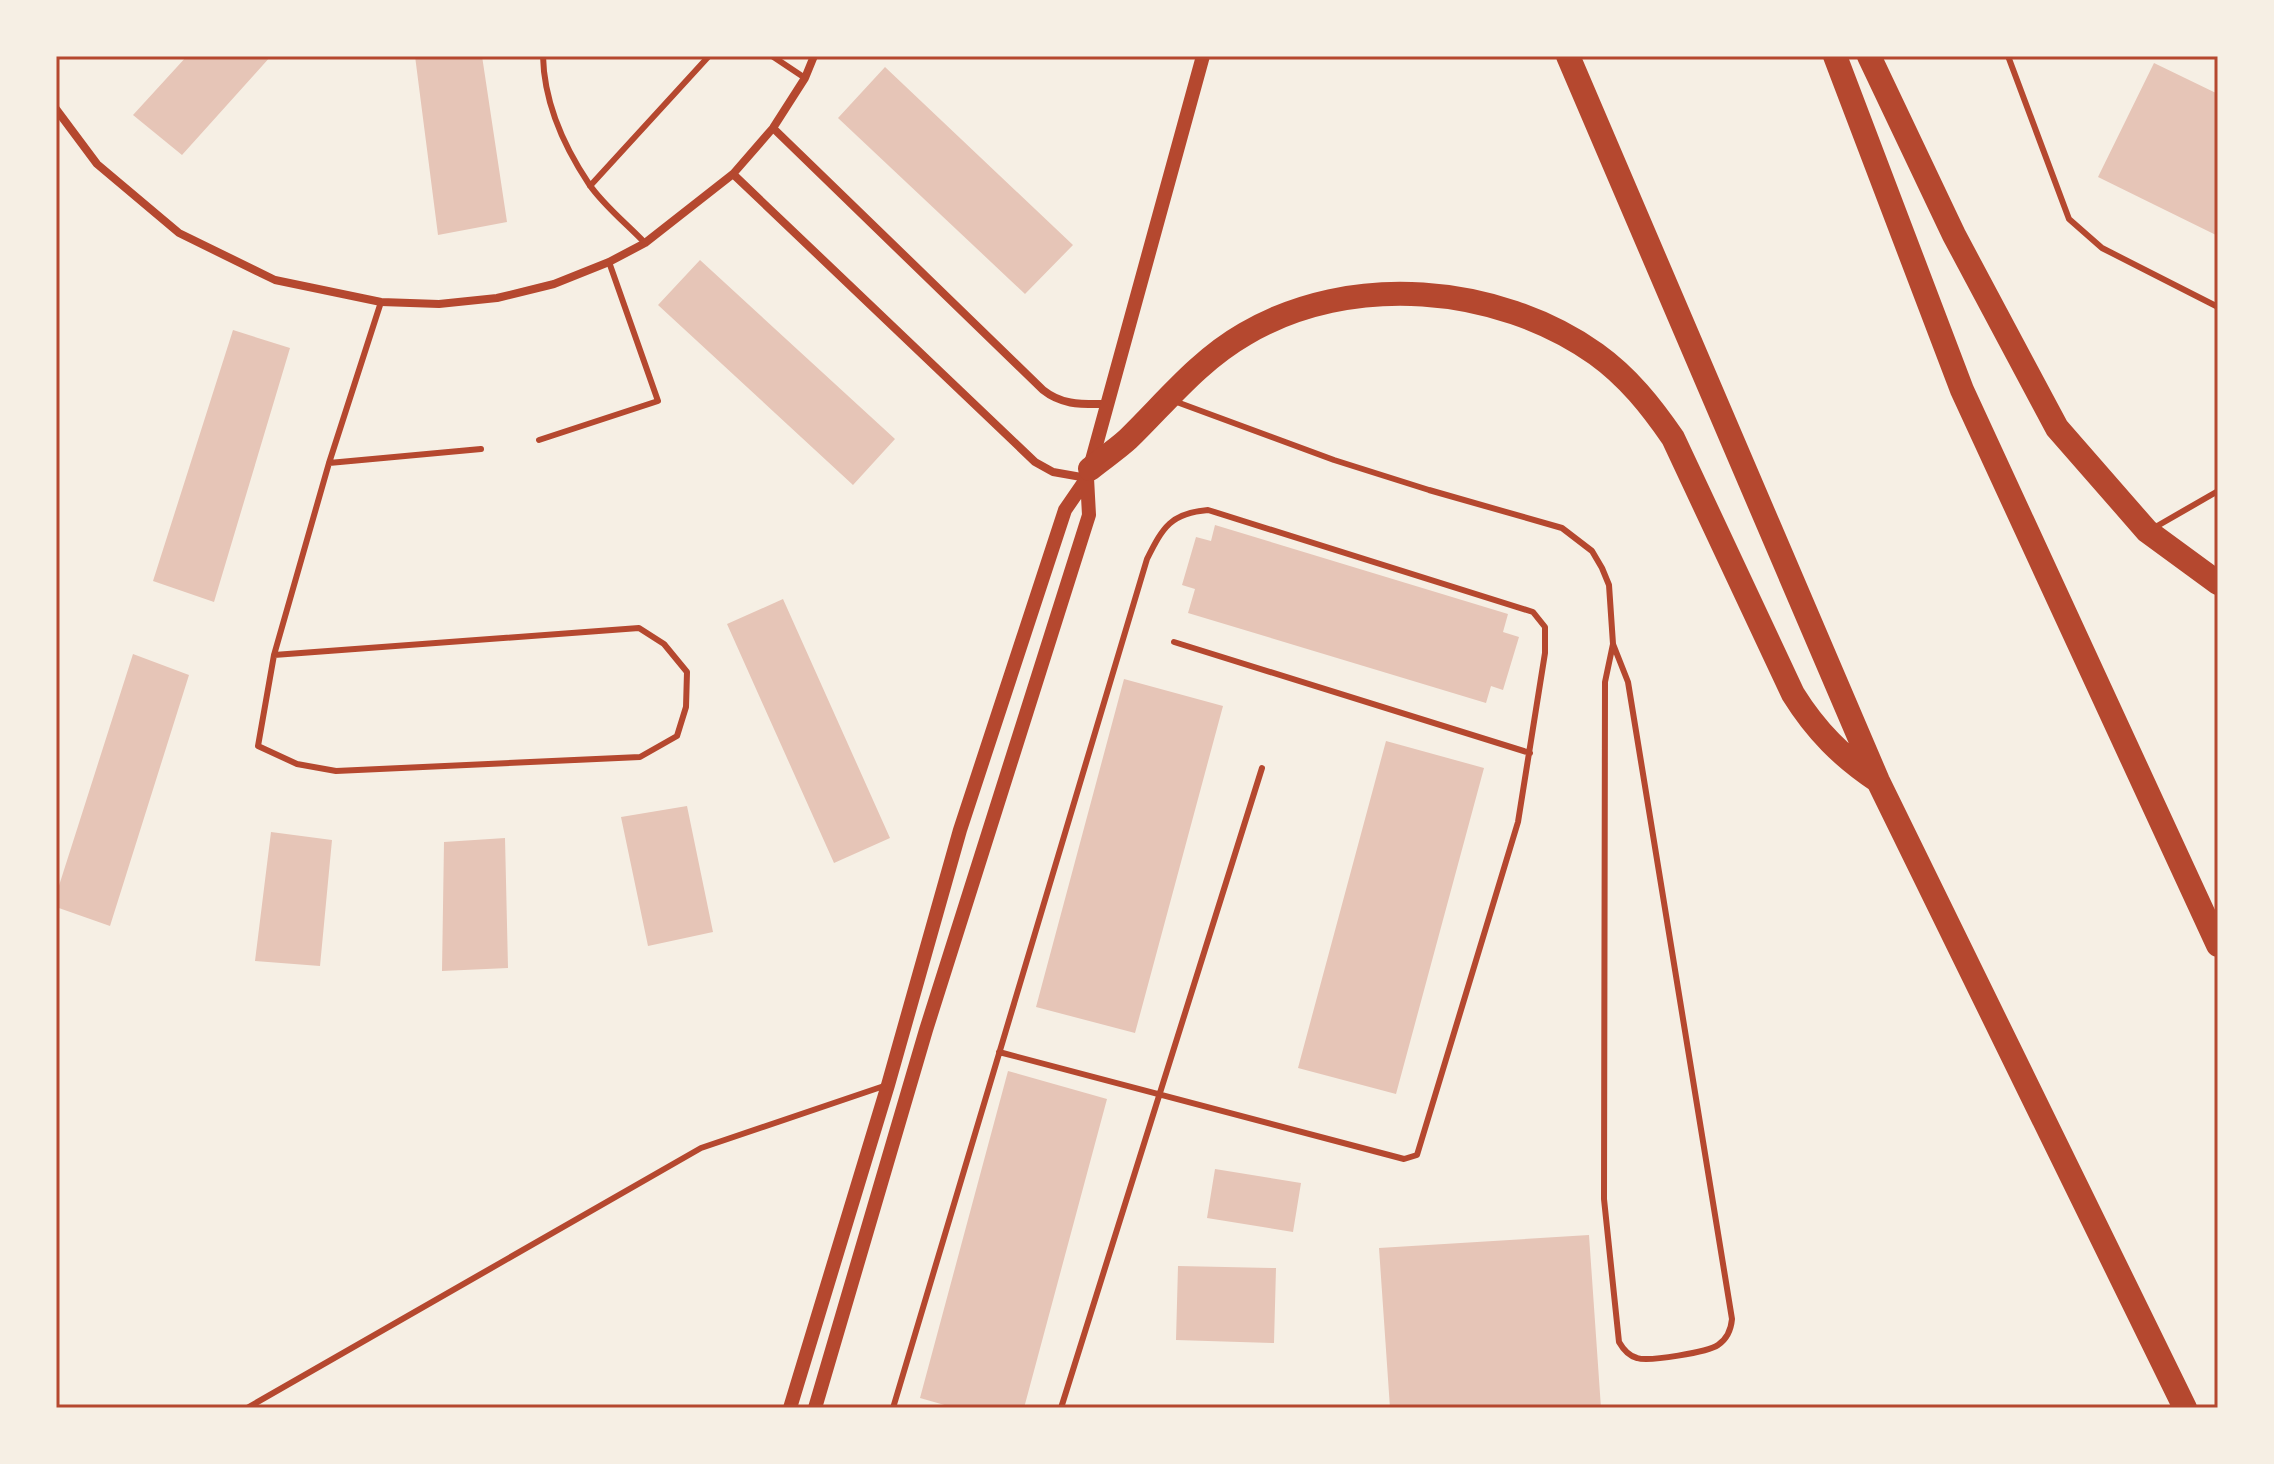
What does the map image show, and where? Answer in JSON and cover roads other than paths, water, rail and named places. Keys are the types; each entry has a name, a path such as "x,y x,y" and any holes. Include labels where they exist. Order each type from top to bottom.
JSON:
{"highway":[{"path":"1568,56 1878,781 2185,1408"},
{"path":"1835,56 1962,390 2218,945"},
{"path":"1869,56 1954,235 2057,428 2147,531 2218,583"},
{"path":"1088,473 1125,442 1190,374 1246,333 1281,316 1320,303 1360,296 1401,294 1456,299 1522,316 1596,354 1625,378 1652,407 1673,438 1793,694 1808,719 1850,763 1878,781"}],"street":[{"path":"56,109 97,164 179,233 275,280 381,302 439,304 497,298 554,284 609,262 645,243 733,174 773,128 805,78 814,56"},
{"path":"790,1408 888,1085 960,830 1065,510 1088,473 1203,56"},
{"path":"773,128 1043,390 1054,399 1068,404 1108,404"},
{"path":"733,174 1035,462 1053,472 1088,473"},
{"path":"815,1408 926,1030 1089,515 1088,473"},
{"path":"904,1028 926,1030"}],"lane":[{"path":"543,56 544,84 554,120 590,186 645,243"},
{"path":"590,186 709,56"},
{"path":"772,56 805,78"},
{"path":"2008,56 2069,219 2102,248 2218,307"},
{"path":"539,440 658,401 609,262"},
{"path":"274,655 639,628 664,644 687,672 686,707 677,736 640,757 336,771 297,764 258,746 274,655 329,463 381,302"},
{"path":"1167,399 1334,460 1562,528 1592,551 1602,568 1609,585 1613,644 1605,682 1604,1199 1619,1342 1630,1355 1649,1359 1713,1348 1727,1336 1732,1319 1628,682 1613,644"},
{"path":"329,463 481,449"},
{"path":"2147,531 2218,491"},
{"path":"893,1408 999,1052 1147,559 1162,529 1185,512 1208,510 1533,612 1545,627 1545,653 1518,822 1417,1155 1404,1159 999,1052"},
{"path":"1174,642 1530,753"},
{"path":"1061,1408 1262,768"},
{"path":"247,1408 701,1148 888,1085"}]}
